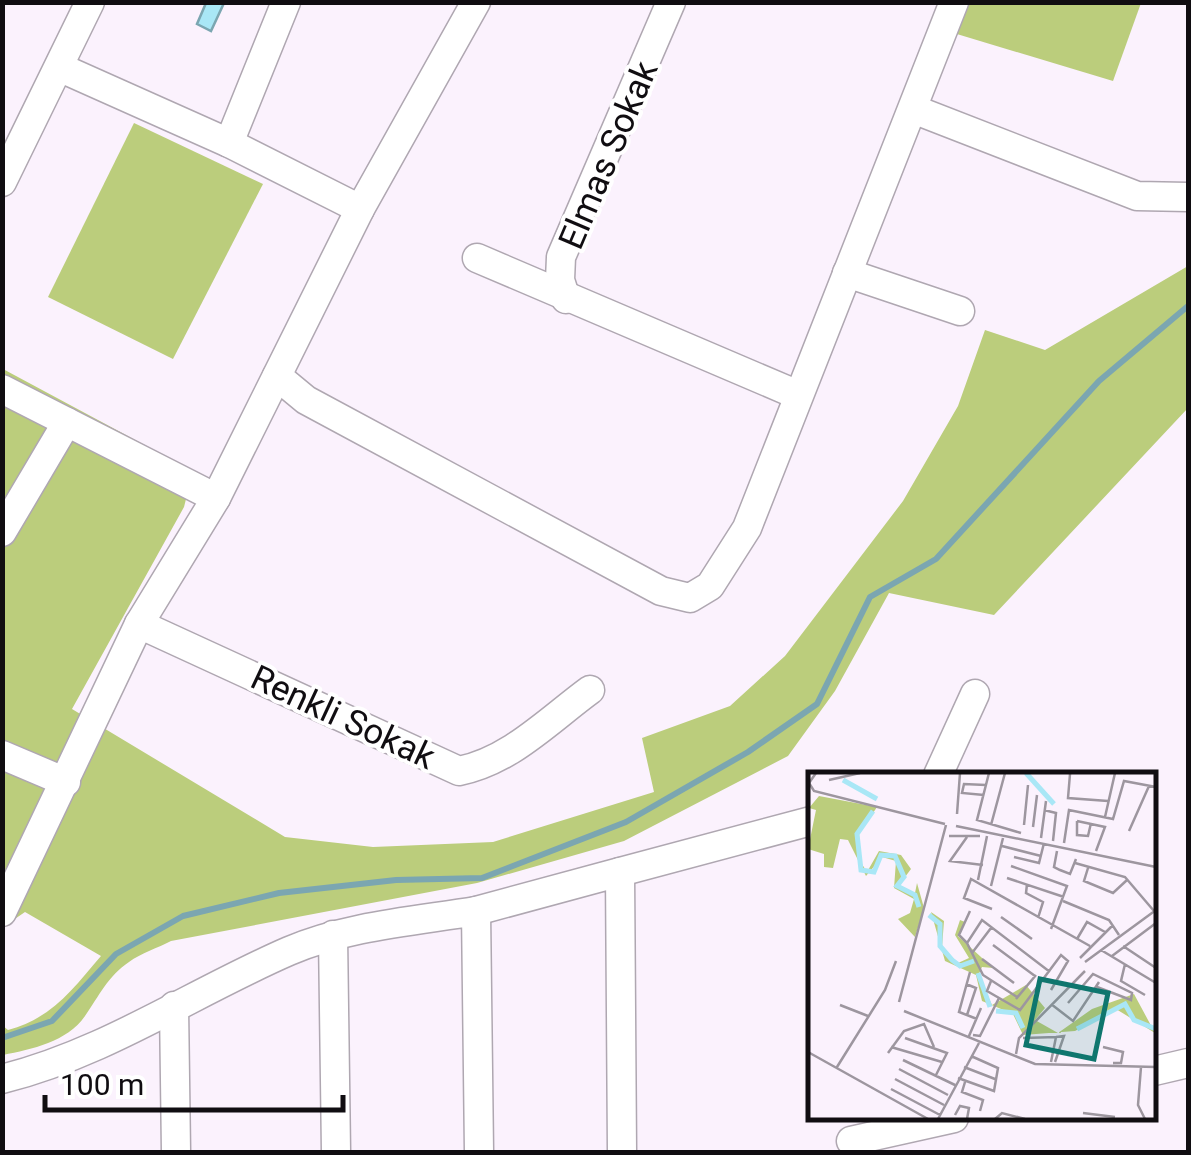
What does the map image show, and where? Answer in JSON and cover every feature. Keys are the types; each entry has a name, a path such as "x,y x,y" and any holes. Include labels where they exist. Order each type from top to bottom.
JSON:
{"street":[{"path":"2,182 90,2"},
{"path":"229,144 286,2"},
{"path":"2,912 139,624 216,498 360,209 476,2"},
{"path":"276,376 306,400 627,573 661,591 690,598 710,586 748,528 954,2"},
{"name":"Elmas Sokak","path":"670,3 562,257 560,280 566,298 798,395"},
{"path":"61,68 360,209"},
{"path":"913,109 1136,196 1188,197"},
{"path":"476,258 566,298"},
{"path":"847,273 960,311"},
{"path":"2,388 216,498"},
{"path":"2,532 66,422"},
{"name":"Renkli Sokak","path":"139,624 459,771 484,766 514,748 590,690"},
{"path":"939,772 975,694"},
{"path":"2,756 66,782"},
{"path":"2,1079 104,1046 174,1006 332,935 476,910 808,823"},
{"path":"620,872 622,1152"},
{"path":"476,910 480,1152"},
{"path":"332,935 336,1152"},
{"path":"174,1006 176,1152"},
{"path":"1156,1071 1188,1063"},
{"path":"851,1137 943,1120"}],"green space":[{"path":"946,3 1141,3 1113,81 937,28"},
{"path":"134,123 263,184 173,359 48,297"},
{"path":"1188,266 1188,408 994,615 889,593 835,691 788,756 624,841 477,883 171,941 139,956 115,974 69,1032 37,1047 3,1055 2,1025 8,1030 49,1010 101,956 25,912 3,927 3,369 193,471 184,507 72,709 285,837 373,847 493,842 654,792 642,738 730,706 785,656 903,501 958,406 985,330 1045,350"}],"water":[{"path":"206,3 224,3 211,31 197,24"}],"waterway":[{"path":"2,1038 52,1021 116,954 183,916 279,893 396,880 482,878 626,822 748,752 817,704 870,597 936,559 1099,381 1188,306"}]}
